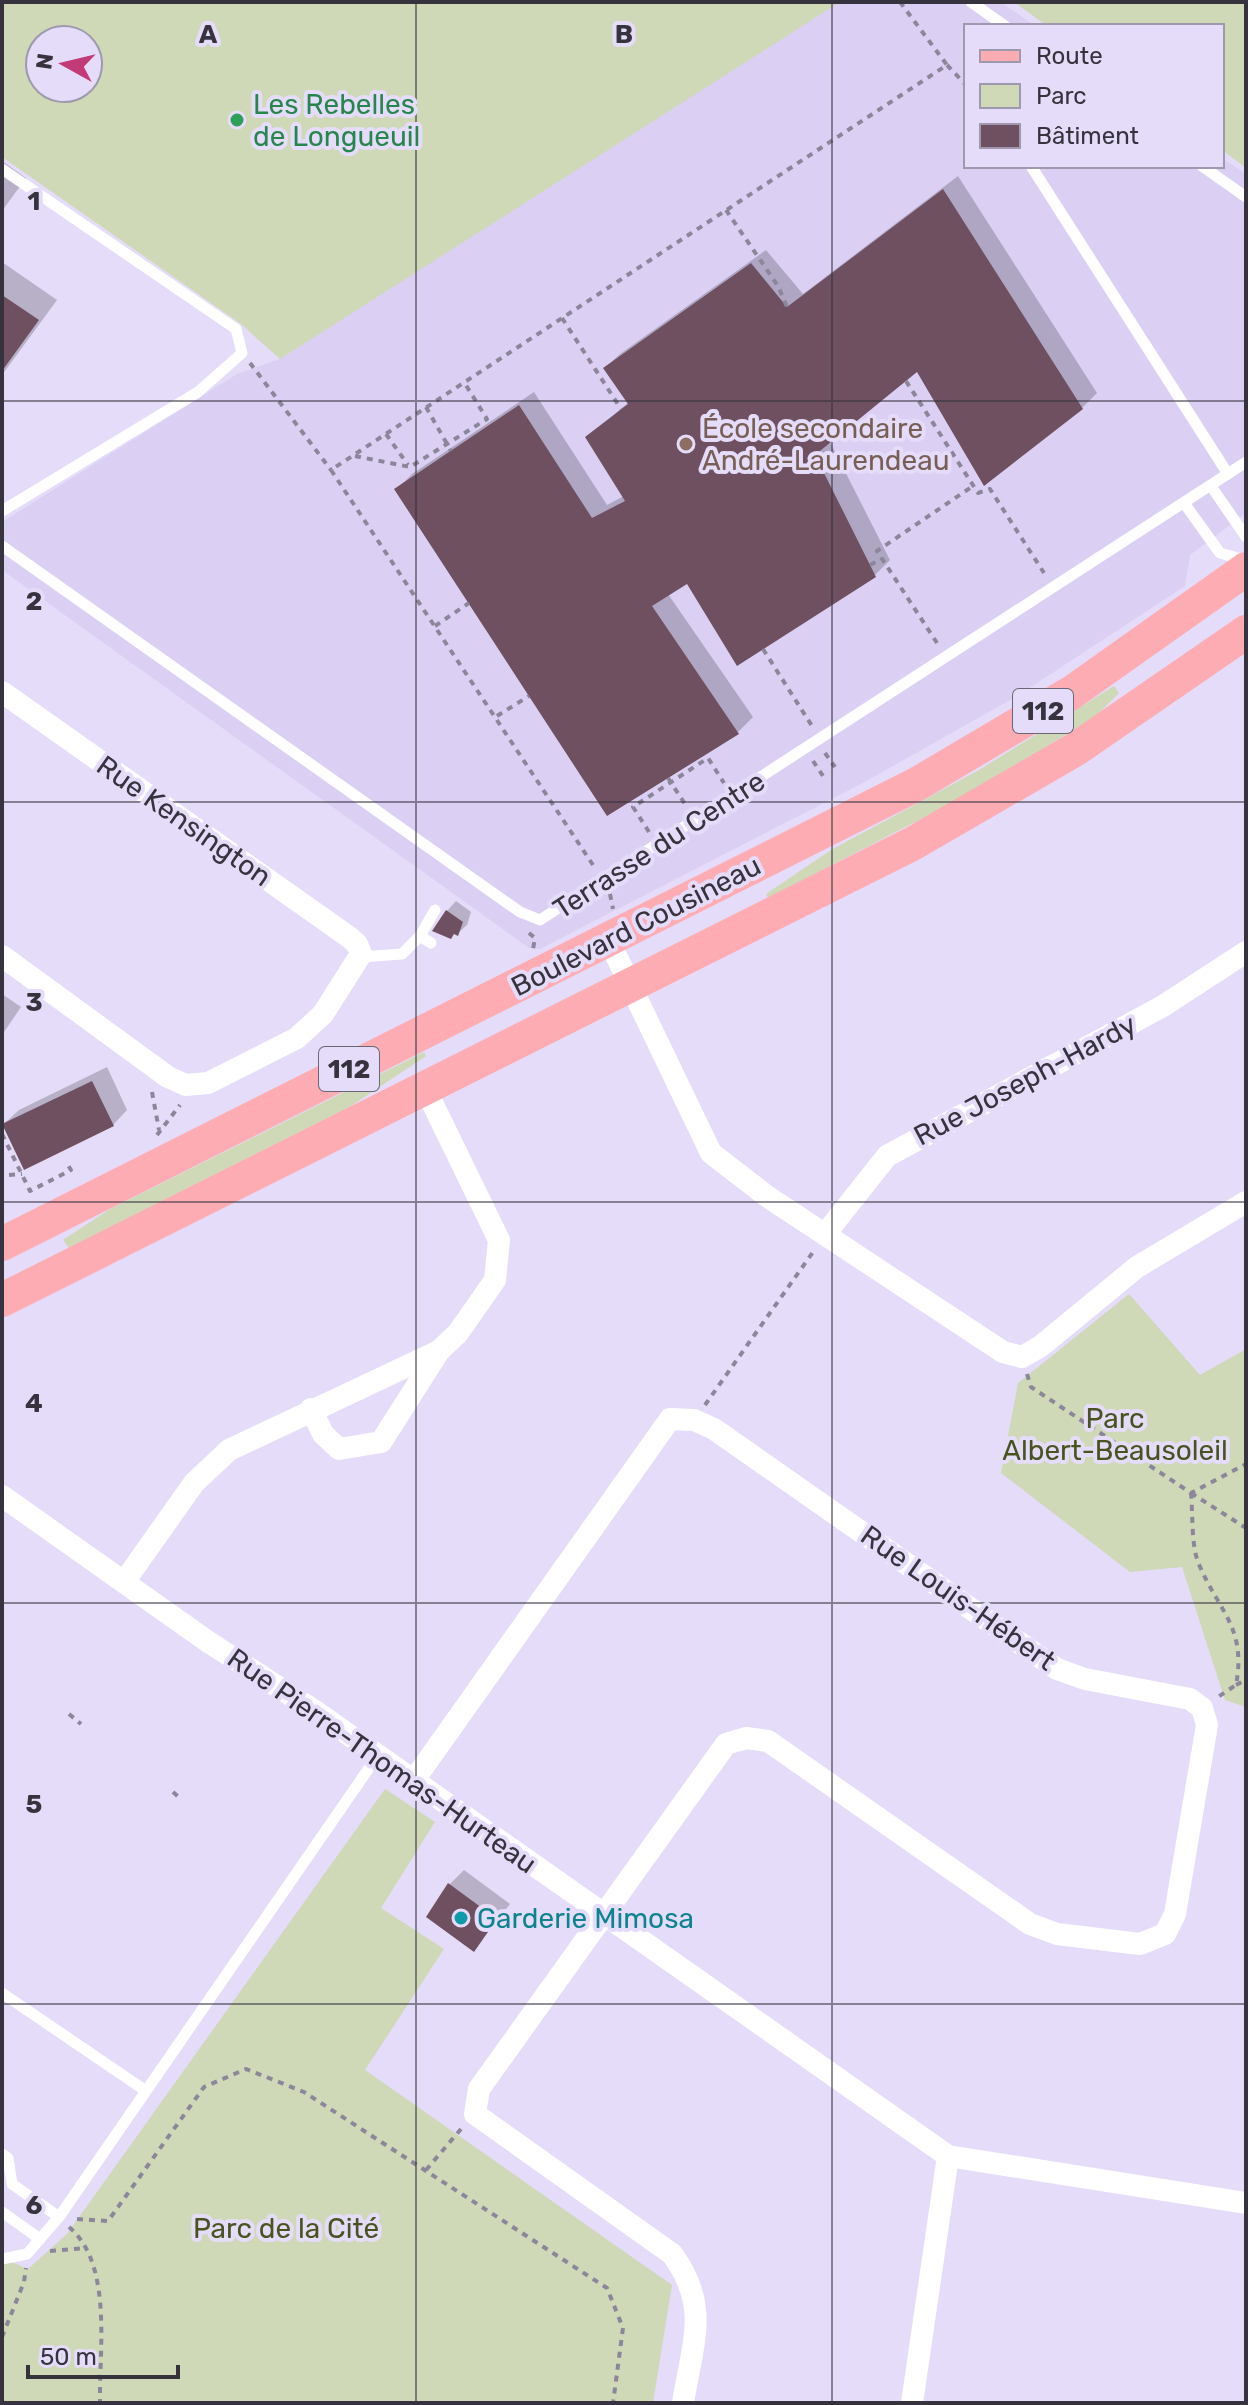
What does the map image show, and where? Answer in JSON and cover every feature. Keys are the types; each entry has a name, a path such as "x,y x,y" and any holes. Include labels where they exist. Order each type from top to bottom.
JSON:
{"main road":[{"name":"Boulevard Cousineau","path":"2,1244 609,941 985,746 1104,672 1246,569"},
{"name":"Boulevard Cousineau","path":"2,1300 631,985 984,804 1144,705 1246,632"}],"street":[{"name":"Rue Kensington","path":"2,692 349,937 361,956"},
{"path":"609,941 711,1153 768,1197 1003,1352 1022,1357 1041,1346 1137,1267 1246,1202"},
{"name":"Rue Joseph-Hardy","path":"826,1233 887,1156 1163,1006 1246,952"},
{"path":"2,956 168,1077 194,1086 214,1081 306,1032 323,1014 361,956"},
{"path":"311,1409 323,1434 339,1449 381,1442 439,1351 458,1333 495,1280 499,1240 425,1088"},
{"path":"124,1582 194,1483 229,1450 439,1351"},
{"path":"414,1780 670,1419 694,1420"},
{"name":"Rue Louis-Hébert","path":"694,1420 714,1429 1057,1669 1085,1679 1190,1699 1202,1708"},
{"name":"Rue Pierre-Thomas-Hurteau","path":"2,1496 414,1780 948,2156 1246,2203"},
{"path":"683,2403 698,2307 690,2278 672,2254 475,2114 479,2089 726,1744 746,1738 768,1741 1030,1924 1057,1934 1140,1944 1165,1934 1175,1914 1207,1725 1202,1708"},
{"path":"914,2403 948,2156"}],"lane":[{"path":"971,2 1002,24"},
{"path":"1032,168 1228,474"},
{"path":"1205,168 1246,197"},
{"path":"2,169 236,329 242,353 198,392 2,511"},
{"name":"Terrasse du Centre","path":"2,546 520,912 540,920 1246,462"},
{"path":"1211,486 1246,537"},
{"path":"1184,503 1220,553 1246,560"},
{"path":"361,956 402,954 426,939 435,910"},
{"path":"2,2259 27,2254 59,2217 378,1755"},
{"path":"2,1993 146,2091"},
{"path":"2,2154 8,2158 12,2184 59,2217"},
{"path":"2,2212 40,2239"}],"path":[{"path":"900,2 964,83"},
{"path":"331,470 947,65"},
{"path":"726,210 778,286 787,307"},
{"path":"562,318 621,409"},
{"path":"242,353 331,470 593,865"},
{"path":"906,381 978,493 990,489 1044,573"},
{"path":"352,456 410,467 487,419 464,382"},
{"path":"426,407 451,451"},
{"path":"386,434 410,467"},
{"path":"937,643 877,551 973,486"},
{"path":"870,565 882,559"},
{"path":"435,626 469,603"},
{"path":"763,649 812,726"},
{"path":"496,716 529,696"},
{"path":"649,832 632,804 706,756 724,783"},
{"path":"669,780 687,807"},
{"path":"153,1088 159,1133"},
{"path":"151,1143 180,1105"},
{"path":"2,1134 30,1191 71,1170 66,1162"},
{"path":"9,1175 22,1174"},
{"path":"694,1420 826,1233"},
{"path":"1022,1357 1031,1387 1246,1528"},
{"path":"1191,1493 1246,1464"},
{"path":"1191,1493 1197,1560 1237,1632 1241,1659 1236,1685"},
{"path":"1202,1708 1246,1680"},
{"path":"69,1714 81,1724"},
{"path":"173,1792 182,1800"},
{"path":"59,2217 108,2221 204,2087 246,2069 304,2092 607,2288 623,2328 613,2403"},
{"path":"426,2170 475,2114"},
{"path":"59,2217 81,2237 99,2275 100,2403"},
{"path":"2,2337 24,2282 27,2254 86,2248"}],"shaded area":[{"name":"École secondaire André-Laurendeau","path":"832,2 1001,2 1032,24 964,24 964,168 1224,168 1224,159 1246,174 1246,513 1190,555 1185,586 1014,698 859,785 540,949 529,948 2,570 2,522 237,374 280,359"}],"green space":[{"path":"2,2 840,2 280,359 241,324 2,157"},
{"path":"1014,2 1246,2 1246,168 1224,152 1224,24 1044,24"},
{"path":"1114,686 1119,693 1094,718 950,804 768,898 766,894 831,850 979,770"},
{"path":"424,1052 426,1056 348,1108 69,1248 63,1240 110,1209"},
{"name":"Parc Albert-Beausoleil","path":"1129,1294 1200,1375 1246,1349 1246,1707 1225,1700 1182,1567 1130,1572 1001,1473 1018,1383"},
{"name":"Parc de la Cité","path":"385,1789 435,1822 381,1908 444,1949 365,2070 672,2285 653,2403 2,2403 2,2258 28,2269 67,2234"}],"building":[{"path":"943,189 1083,409 984,486 917,372 815,455 876,577 737,666 687,584 652,606 739,734 607,816 394,489 519,405 592,518 625,501 585,437 628,404 603,368 751,263 787,307"},
{"path":"2,295 39,320 2,371"},
{"path":"446,910 463,922 458,936 454,934 451,939 432,931"},
{"path":"92,1081 114,1126 24,1170 2,1124"},
{"name":"Garderie Mimosa","path":"448,1883 497,1919 474,1952 426,1917"}],"place":[{"name":"Les Rebelles de Longueuil","path":"237,120"},
{"name":"École secondaire André-Laurendeau","path":"686,444"},
{"name":"Garderie Mimosa","path":"461,1918"}]}
